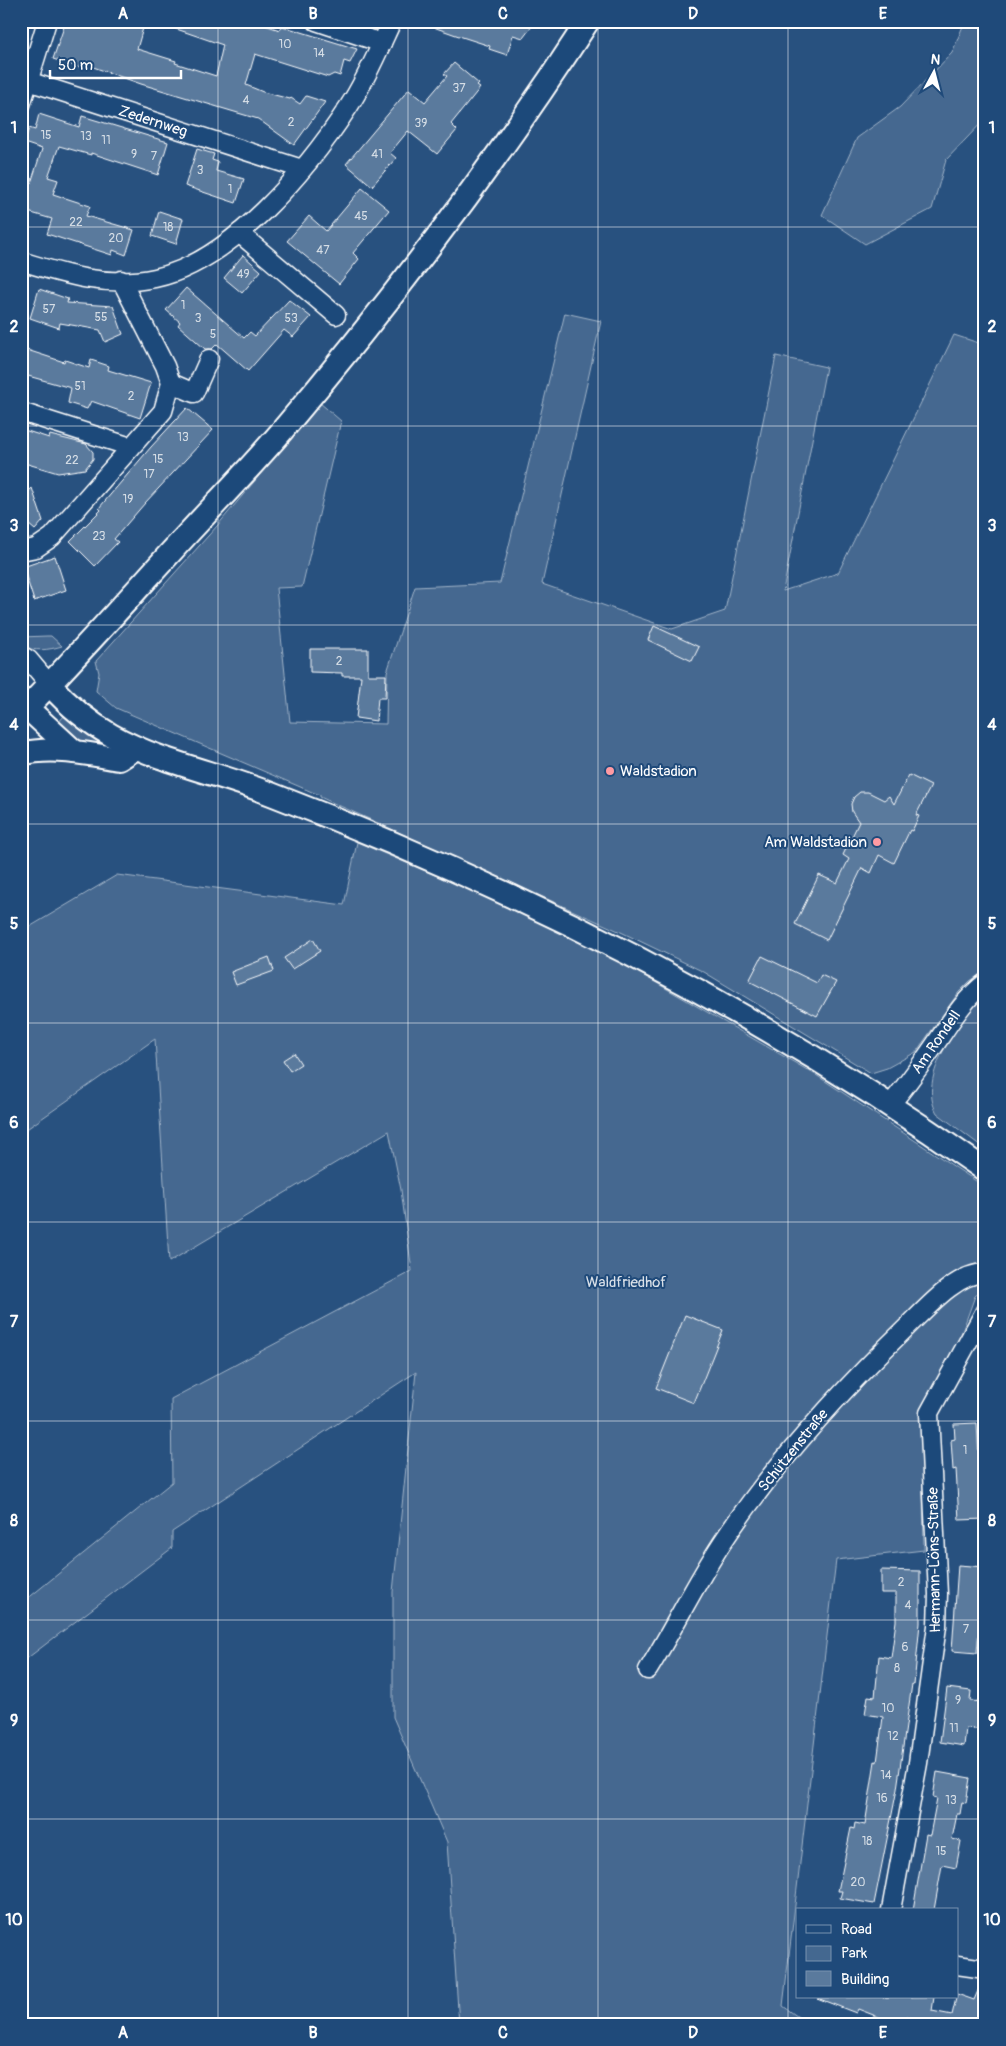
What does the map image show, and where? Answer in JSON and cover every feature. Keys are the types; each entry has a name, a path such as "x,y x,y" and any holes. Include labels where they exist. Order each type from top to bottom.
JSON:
{"main road":[{"path":"75,752 23,707 50,685 280,434 456,212 535,103 588,21"},
{"path":"50,685 68,705 89,721 136,748 284,799 510,896 694,988 780,1037 890,1105 985,1170"},
{"path":"21,754 75,752 119,759 136,748"}],"street":[{"path":"21,104 47,21"},
{"path":"316,21 382,43"},
{"path":"21,261 69,276 97,280 154,278 179,270 222,246 270,206 313,157 350,105 392,21"},
{"name":"Zedernweg","path":"28,81 302,169"},
{"path":"238,233 336,315"},
{"path":"21,551 36,548 52,537 164,411 171,383 166,366 121,280"},
{"path":"171,383 194,393 210,359"},
{"path":"21,412 131,447"},
{"path":"21,656 30,660 50,685"},
{"name":"Am Rondell","path":"890,1105 960,1008 985,983"},
{"name":"Schützenstraße","path":"648,1670 679,1619 689,1596 722,1544 776,1468 821,1414 872,1361 944,1292 968,1276 985,1273"},
{"name":"Hermann-Löns-Straße","path":"891,1908 918,1763 937,1626 938,1594 929,1413 985,1311"},
{"path":"958,1965 985,1969"}],"green space":[{"path":"965,21 985,21 985,119 946,160 932,209 865,244 822,215 857,138 900,107 952,53"},
{"path":"565,313 601,321 542,584 672,629 725,611 776,356 826,367 783,591 838,573 954,335 985,345 985,971 970,981 959,992 916,1052 887,1068 871,1073 704,972 623,933 320,797 320,795 116,708 96,691 99,673 96,661 217,526 320,403 341,421 302,587 276,588 290,722 386,724 387,672 415,587 500,583"},
{"path":"51,636 62,646 42,650 21,646 21,637"},
{"path":"65,715 118,747 75,743 56,725"},
{"name":"Waldfriedhof","path":"357,842 470,890 596,948 816,1075 985,1187 985,1288 975,1296 922,1441 924,1550 836,1560 783,2006 809,2025 459,2025 447,1842 393,1717 393,1592 416,1372 172,1532 172,1548 21,1663 21,1604 172,1482 171,1399 412,1271 401,1190 389,1131 169,1262 155,1039 21,1133 21,932 117,875 344,905"},
{"path":"985,995 985,1149 937,1113 932,1099 932,1083 936,1067 953,1034"}],"building":[{"path":"66,21 145,21 137,49 216,76 223,45 159,23 159,21 252,21 280,30 282,26 357,49 350,63 344,61 340,76 334,74 328,77 255,54 246,85 263,92 291,98 300,104 306,96 325,102 294,145 258,119 141,84 82,63 81,68 53,59"},
{"path":"422,21 536,21 523,38 513,35 507,55 489,49 490,46 422,23"},
{"path":"454,63 479,84 477,86 480,88 451,124 457,130 437,154 408,131 390,153 396,158 372,186 346,164 409,89 425,102 447,76 444,74"},
{"path":"39,114 79,127 82,116 168,142 158,175 91,153 91,155 59,146 48,177 58,180 53,194 90,206 86,216 134,230 126,255 113,250 112,255 47,234 52,219 21,210 21,180 31,183 42,149 24,143 29,128 35,130"},
{"path":"197,149 214,154 212,160 218,162 216,171 244,179 236,203 185,186"},
{"path":"362,188 389,210 353,253 359,259 339,284 287,241 309,216 326,231"},
{"path":"159,211 183,219 176,244 152,236"},
{"path":"243,255 261,271 242,293 224,278"},
{"path":"186,288 244,338 250,332 255,336 289,300 311,317 293,337 284,330 248,371 217,344 212,349 205,349 178,325 180,322 166,310"},
{"path":"39,289 68,299 67,303 113,306 123,334 105,342 100,330 60,323 59,328 30,318"},
{"path":"21,348 89,368 91,360 109,366 108,370 151,383 140,418 91,401 87,409 68,403 71,388 21,374"},
{"path":"187,408 213,430 145,503 114,539 118,542 95,566 70,541 101,510 99,508"},
{"path":"21,429 49,438 50,435 86,444 93,452 93,459 85,469 58,473 21,462"},
{"path":"32,488 43,521 35,530 21,518 21,499"},
{"path":"55,556 66,590 34,601 23,567"},
{"path":"654,626 699,647 692,661 648,640"},
{"path":"310,649 368,649 368,675 386,675 385,698 378,698 376,721 356,718 361,676 342,676 342,673 310,672"},
{"path":"909,775 931,786 916,815 919,816 912,831 910,830 894,863 879,855 871,873 862,868 827,940 795,924 819,875 837,883 849,859 843,855 859,822 852,812 851,804 854,797 860,792 868,792 884,800 889,796 894,804"},
{"path":"313,939 320,951 292,969 284,958"},
{"path":"762,956 817,983 821,975 836,982 817,1016 749,981"},
{"path":"269,957 274,971 236,985 231,972"},
{"path":"294,1053 301,1064 290,1071 283,1060"},
{"path":"685,1315 723,1330 694,1403 656,1388"},
{"path":"977,1423 979,1460 982,1460 985,1519 959,1520 956,1469 953,1470 951,1440 955,1439 954,1424"},
{"path":"958,1565 985,1567 985,1628 979,1628 977,1653 952,1651"},
{"path":"881,1570 920,1571 920,1623 914,1685 912,1684 897,1789 874,1904 840,1898 842,1891 838,1891 851,1828 854,1829 855,1823 865,1825 883,1717 865,1714 868,1696 875,1697 879,1656 891,1658 896,1621 896,1593 881,1593"},
{"path":"947,1688 971,1691 970,1701 985,1702 985,1730 966,1728 964,1746 940,1742"},
{"path":"937,1772 970,1778 966,1803 962,1802 960,1814 957,1814 952,1839 961,1841 956,1868 942,1865 934,1908 913,1908 926,1834 930,1835 937,1798 933,1797"},
{"path":"983,1979 985,1979 985,2025 928,2025 906,2016 902,2025 899,2025 858,2009 856,2013 817,1998 934,1998 932,2011 952,2015 958,1994 974,2000"}],"place":[{"name":"Waldstadion","path":"610,771"},
{"name":"Am Waldstadion","path":"877,842"}]}
